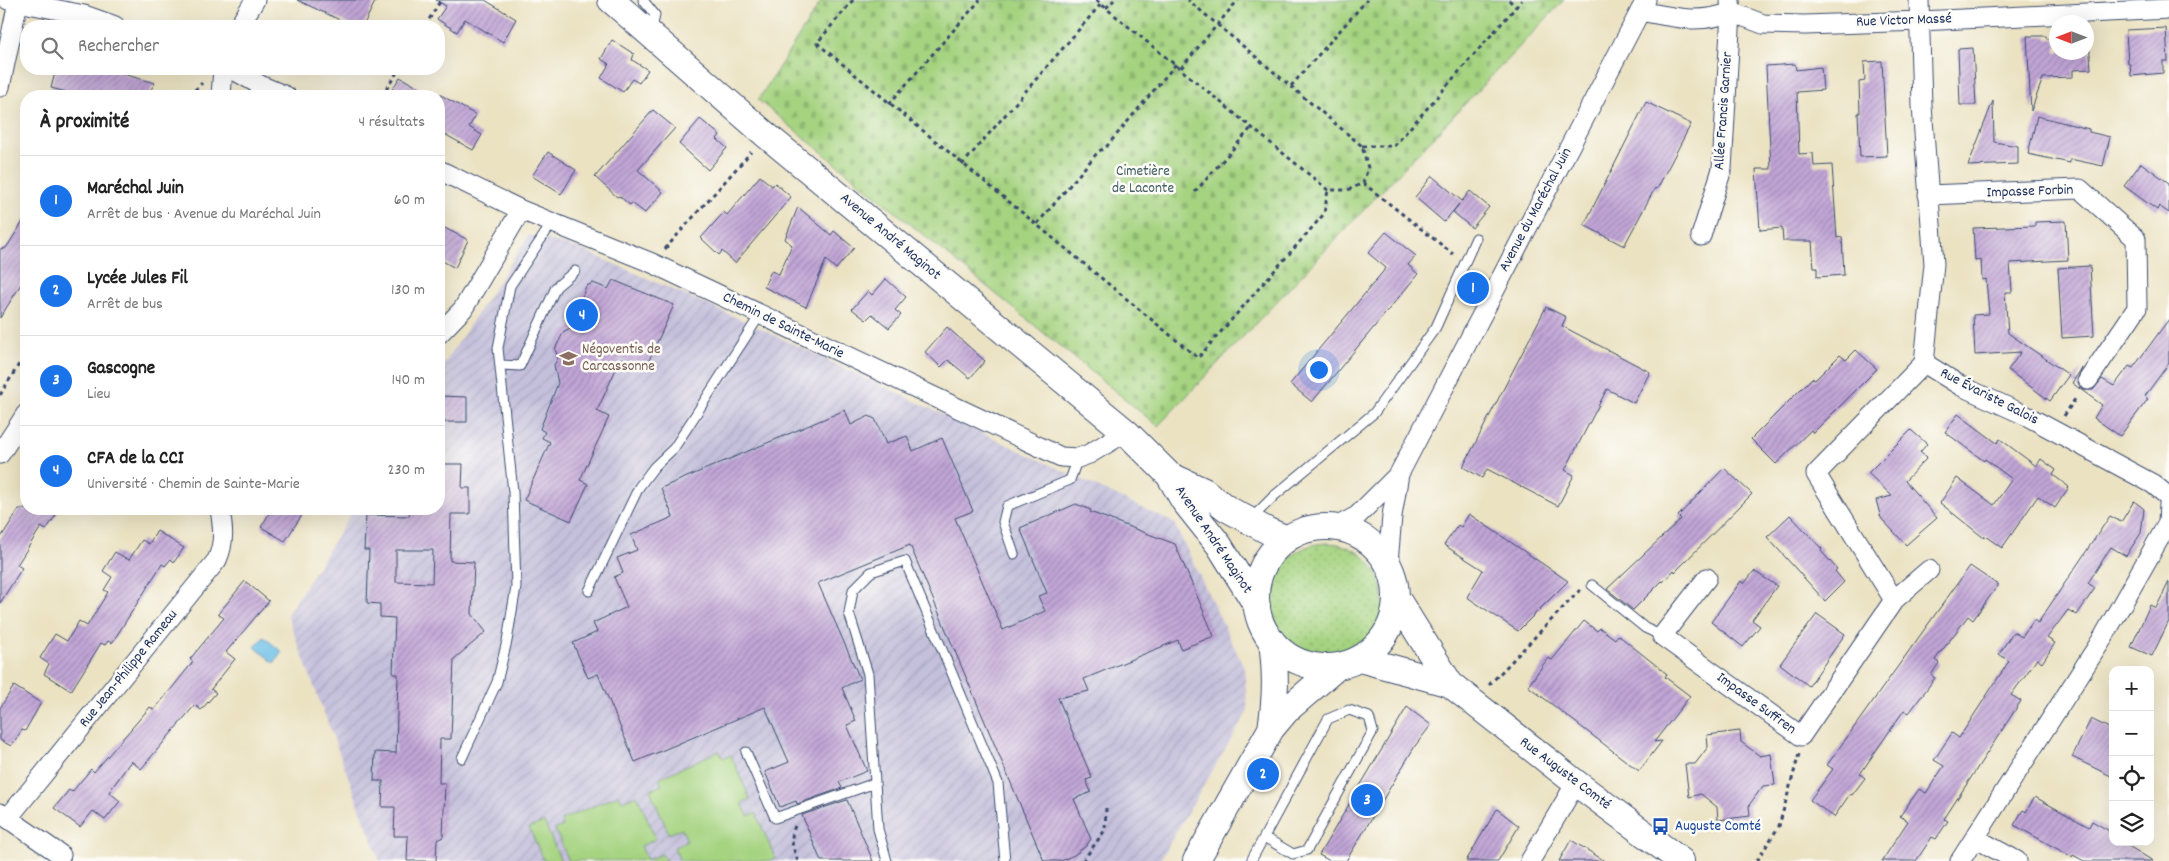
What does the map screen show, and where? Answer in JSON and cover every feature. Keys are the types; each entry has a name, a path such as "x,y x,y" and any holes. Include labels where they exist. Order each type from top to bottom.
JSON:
{"street":[{"path":"243,20 255,0"},
{"name":"Avenue André Maginot","path":"611,0 766,135 1126,432 1169,475 1184,501 1219,545 1257,606"},
{"name":"Rue Évariste Galois","path":"1919,0 1922,106 1934,264 1924,363 1961,386 2025,415 2153,484 2169,497"},
{"path":"0,87 13,1 84,15 98,20"},
{"path":"1643,5 1695,21 1714,19 1730,6"},
{"name":"Avenue du Maréchal Juin","path":"1336,527 1357,516 1399,474 1643,5"},
{"name":"Rue Victor Massé","path":"1730,6 1763,24 1920,21 2169,9"},
{"name":"Allée Francis Garnier","path":"1701,236 1722,169 1730,6"},
{"path":"221,90 223,75"},
{"path":"243,75 272,90"},
{"name":"Chemin de Sainte-Marie","path":"445,173 521,210 652,263 1061,457 1078,458"},
{"name":"Impasse Forbin","path":"1928,195 2080,189 2136,239 2137,308 2088,380"},
{"path":"445,328 463,309 521,210"},
{"path":"1894,600 1816,474 1924,363"},
{"path":"0,454 20,423"},
{"path":"1078,458 1126,432"},
{"name":"Avenue du Maréchal Juin","path":"1388,563 1392,516 1399,474"},
{"name":"Avenue André Maginot","path":"1169,475 1204,491 1226,508 1287,539"},
{"path":"1960,861 2101,641 2135,583 2168,523 2169,503"},
{"name":"Rue Jean-Philippe Rameau","path":"4,816 217,560 223,547 221,515"},
{"path":"1196,861 1271,728 1287,710 1349,663 1379,644 1392,623 1397,599 1395,580 1388,563 1366,539 1336,527 1310,528 1287,539 1269,557 1258,580 1257,606 1262,624 1272,641 1290,657 1314,666 1349,663"},
{"name":"Impasse Suffren","path":"1662,636 1801,736 1894,600 1929,570"},
{"path":"1662,636 1707,578"},
{"name":"Rue Auguste Comté","path":"1397,599 1450,684 1576,783 1681,861"},
{"path":"1271,728 1276,694 1276,674 1272,641"},
{"name":"Rue Auguste Comté","path":"1349,663 1450,684"},
{"path":"1530,861 1576,783"},
{"path":"4,816 61,855"},
{"path":"1975,838 2017,861"}],"lane":[{"path":"643,0 654,15 651,35"},
{"path":"462,758 498,682 516,587 513,492 498,348 510,286 552,223"},
{"path":"1249,520 1274,496 1374,413 1436,327 1476,238"},
{"path":"500,365 520,366 556,287 575,270"},
{"path":"589,591 639,487 654,467 674,448 760,315"},
{"path":"1014,554 1003,522 1007,506 1070,480 1078,458"},
{"path":"887,861 878,829 868,674 849,613 853,590 871,572 905,561 998,783 1005,861"},
{"path":"1592,585 1645,628 1662,636"},
{"path":"1251,861 1264,837 1328,720 1349,710 1369,717 1373,731 1307,850 1293,854 1264,837"},
{"path":"746,752 775,818 875,783"}],"path":[{"path":"429,20 441,0"},
{"path":"853,0 817,43 962,165 1037,224 1198,358 1324,214 1328,190"},
{"path":"889,104 980,0"},
{"path":"1096,0 1328,190 1348,190 1364,183"},
{"path":"1106,8 1114,0"},
{"path":"1188,0 1362,146 1368,168 1364,183"},
{"path":"1181,68 1238,0"},
{"path":"1291,86 1367,0"},
{"path":"1509,0 1516,7"},
{"path":"1362,146 1394,146 1522,0"},
{"path":"962,165 1101,4"},
{"path":"1037,224 1098,152 1107,146 1176,64"},
{"path":"386,90 394,75"},
{"path":"1195,192 1252,127"},
{"path":"652,263 766,135"},
{"path":"1364,183 1464,263"},
{"path":"0,395 20,363"},
{"path":"2053,430 2088,380"},
{"path":"1472,703 1581,589 1592,585"},
{"path":"1757,861 1779,826 1799,757 1801,736"},
{"path":"798,861 792,846 791,835 806,807"},
{"path":"1083,861 1104,830 1106,808"}],"shaded area":[{"path":"529,235 578,248 742,320 1174,523 1244,667 1248,711 1159,861 380,861 287,615 350,515 445,515 445,363"}],"green space":[{"name":"Cimetière de Laconte","path":"822,0 1564,0 1158,426 758,100"},
{"path":"1327,543 1348,547 1367,559 1379,578 1383,599 1379,620 1367,639 1348,651 1327,655 1306,651 1287,639 1275,620 1271,599 1275,578 1287,559 1306,547"},
{"path":"719,751 723,758 731,755 750,799 742,803 748,816 756,813 775,858 768,861 680,861 674,847 687,841 682,829 669,834 650,790 662,785 659,778"},
{"path":"619,795 622,801 637,795 656,839 641,846 647,860 662,854 666,861 569,861 555,829 563,826 561,820"},
{"path":"544,822 561,861 544,861 529,828"}],"water":[{"path":"264,637 282,652 274,663 255,647"}],"building":[{"path":"297,0 376,0 366,20 340,20"},
{"path":"436,0 485,0 516,19 503,42 465,19 457,32 445,24 445,20 437,19 446,6"},
{"path":"2166,28 2168,61 2163,61 2163,73 2131,76 2130,64 2128,64 2126,30"},
{"path":"2027,36 2046,36 2049,39 2049,60 2090,60 2091,69 2073,70 2073,77 2043,78 2031,111"},
{"path":"612,40 634,54 632,60 648,70 639,83 632,79 623,92 601,78 609,64 601,59"},
{"path":"1973,48 1976,105 1960,105 1958,49"},
{"path":"1882,61 1887,156 1860,157 1859,82 1865,81 1864,62"},
{"path":"1795,64 1796,70 1821,67 1823,90 1797,92 1799,154 1813,153 1814,166 1832,165 1837,238 1842,237 1844,275 1817,277 1817,268 1814,268 1812,241 1783,241 1782,228 1760,230 1756,169 1771,169 1766,66"},
{"path":"54,75 127,75 155,83 151,90 59,90 51,88"},
{"path":"400,77 423,90 392,90"},
{"path":"445,97 476,115 469,127 482,135 473,150 445,134"},
{"path":"1993,101 1994,142 2018,146 2018,164 1968,166"},
{"path":"1646,102 1691,124 1624,246 1584,225"},
{"path":"653,110 675,128 638,170 663,192 645,213 632,203 630,205 619,196 617,197 595,177"},
{"path":"2037,116 2089,129 2089,132 2110,137 2103,166 2070,159 2070,163 2028,154"},
{"path":"700,119 720,135 717,139 727,148 708,170 679,144"},
{"path":"548,152 576,170 561,194 532,176"},
{"path":"2141,163 2169,183 2169,213 2159,206 2157,210 2124,186"},
{"path":"760,176 772,186 775,183 791,197 735,263 722,251 719,255 701,238 724,212 727,215"},
{"path":"1432,176 1462,201 1470,191 1489,207 1472,228 1453,212 1459,204 1444,222 1415,197"},
{"path":"798,207 831,235 834,231 854,248 836,269 826,260 806,307 764,287 771,271 779,274 792,245 785,239"},
{"path":"2066,221 2068,260 2010,263 2012,292 2005,292 2008,333 2069,375 2050,401 2008,370 2021,352 1975,355 1973,315 1989,314 1986,279 1982,280 1981,259 1975,260 1973,228 2035,226 2035,222"},
{"path":"20,226 20,286 0,318 0,249 6,248"},
{"path":"445,228 468,240 455,268 445,262"},
{"path":"1386,232 1416,256 1408,265 1418,274 1312,402 1290,384 1386,268 1368,253"},
{"path":"2090,266 2094,336 2062,338 2058,268"},
{"path":"886,279 906,297 895,310 901,315 889,328 872,314 866,320 852,309 868,291 872,295"},
{"path":"613,280 674,305 645,369 621,358 597,411 609,417 580,480 588,484 571,521 524,500 550,442 542,438 545,432 540,429 558,383 554,365 558,358 555,349 564,331 571,328 586,286 593,283 608,289"},
{"path":"1546,307 1566,317 1562,326 1650,372 1634,403 1607,389 1565,470 1574,475 1558,506 1487,469 1482,478 1463,467"},
{"path":"2169,319 2169,363 2145,396 2148,399 2120,436 2094,418 2102,405 2072,383 2082,368 2077,380 2082,390 2093,390 2102,379 2114,386 2129,366 2133,368"},
{"path":"947,327 985,361 970,378 948,360 941,367 925,352"},
{"path":"1856,350 1877,369 1813,433 1811,430 1776,464 1751,439 1812,378 1815,380 1840,355 1846,360"},
{"path":"445,396 467,397 467,422 445,422"},
{"path":"845,410 851,425 869,416 875,419 886,444 907,436 913,451 942,438 973,511 955,518 1003,630 1045,611 1038,596 1047,593 1020,528 1076,504 1091,510 1090,512 1175,544 1214,636 1181,649 1178,640 1084,679 1089,691 1058,698 1092,778 1086,780 1091,792 1074,799 1091,839 1086,846 1074,855 1061,861 1044,861 910,545 818,583 860,679 842,688 856,721 847,725 867,771 839,782 842,788 797,804 796,801 780,807 765,772 789,762 765,707 635,762 598,674 588,678 573,643 597,632 593,623 627,607 614,577 623,573 617,558 637,550 631,535 673,517 661,488"},
{"path":"1958,414 1997,443 2000,439 2036,466 2041,459 2056,470 2053,475 2069,487 2055,508 2038,496 2002,548 1985,536 1984,538 1940,503 1957,478 1994,505 2012,479 1945,432"},
{"path":"1911,430 1927,444 1920,452 1927,458 1905,481 1937,518 1906,545 1881,518 1876,500 1892,496 1868,473"},
{"path":"445,464 463,464 462,488 470,488 470,514 451,514 450,561 474,562 472,614 486,632 454,659 451,739 440,739 439,783 445,783 443,837 437,840 436,861 407,861 408,836 394,836 395,807 382,807 383,781 374,781 375,752 396,753 398,674 393,674 395,618 380,617 380,604 367,603 369,550 364,550 366,515 445,515","holes":["396,550 433,550 432,583 396,582"]},
{"path":"1724,468 1752,494 1675,572 1674,570 1633,610 1607,589 1681,519 1678,516"},
{"path":"2134,501 2144,509 2141,533 2126,556 2111,547 2088,583 2095,588 2077,615 2068,610 2047,638 2055,643 2042,663 2037,659 2011,695 2021,701 1944,819 1948,821 1936,839 1932,837 1916,861 1882,861 1908,821 1900,816 1919,789 1926,793 1944,766 1934,760 1952,733 1959,738 2009,661 1999,654 2013,632 2022,637 2034,620 2038,623 2110,516 2121,522"},
{"path":"19,509 20,515 56,515 46,530 41,527 17,565 22,568 0,603 0,539"},
{"path":"1469,514 1568,581 1518,631 1467,597 1483,570 1444,545 1458,525 1461,527"},
{"path":"268,515 302,515 285,541 261,527"},
{"path":"1790,515 1822,549 1821,551 1837,569 1835,571 1844,582 1825,601 1767,537"},
{"path":"157,531 184,548 174,562 171,559 165,566 162,564 112,643 108,641 105,645 101,643 71,691 44,674 49,664 40,658 55,634 67,641 79,621 87,626 108,592 104,590 112,577 103,571 115,552 129,560 142,540 149,544"},
{"path":"1970,566 1998,585 1973,620 1968,616 1935,660 1939,663 1931,675 1935,678 1909,713 1904,710 1860,774 1865,778 1852,795 1850,794 1834,817 1810,800 1833,769 1827,765"},
{"path":"1754,571 1777,586 1752,620 1760,626 1743,647 1711,622 1741,581 1744,584"},
{"path":"245,581 269,601 226,652 235,659 211,689 216,693 201,710 195,705 141,769 131,761 109,792 120,801 105,820 93,811 80,827 54,808 69,790 72,792 91,769 94,772 150,707 154,710 193,662 190,659 224,618 218,614"},
{"path":"2169,582 2169,621 2152,656 2131,647 2150,605 2156,608"},
{"path":"1817,614 1845,634 1809,686 1780,664"},
{"path":"1584,621 1597,631 1600,628 1615,639 1618,635 1667,674 1665,677 1690,696 1654,742 1662,741 1639,771 1528,686 1548,658 1552,660"},
{"path":"14,686 41,703 25,731 22,730 11,746 0,740 0,708"},
{"path":"1407,707 1431,725 1415,746 1346,861 1330,861 1319,855"},
{"path":"2091,719 2109,728 2109,775 2072,757"},
{"path":"1740,731 1741,742 1760,756 1771,754 1775,785 1763,786 1749,805 1750,816 1718,820 1717,807 1701,794 1689,797 1685,764 1695,764 1708,747 1707,735"},
{"path":"2035,797 2089,827 2092,821 2109,831 2109,846 2129,846 2153,861 2084,861 2073,855 2072,857 2014,825 2023,810 2026,812"},
{"path":"847,800 873,861 821,861 802,815"},
{"path":"1497,809 1519,826 1498,861 1466,861"},
{"path":"1571,840 1605,861 1559,861"}],"place":[{"name":"Maréchal Juin","path":"1473,288"},
{"name":"CFA de la CCI","path":"582,315"},
{"name":"Négoventis de Carcassonne","path":"568,359"},
{"name":"Lycée Jules Fil","path":"1263,774"},
{"name":"Gascogne","path":"1367,800"},
{"name":"Auguste Comté","path":"1661,827"}]}
